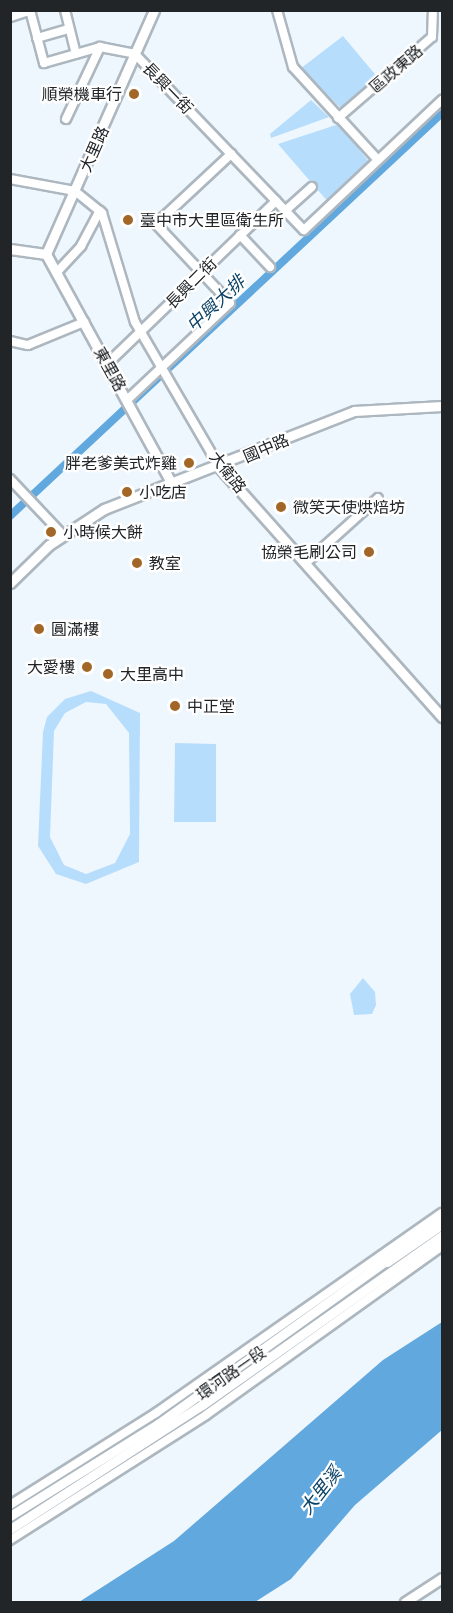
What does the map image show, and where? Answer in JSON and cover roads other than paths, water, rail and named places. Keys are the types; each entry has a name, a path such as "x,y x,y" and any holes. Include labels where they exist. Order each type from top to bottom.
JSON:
{"highway":[{"path":"387,1261 442,1223"}],"street":[{"path":"10,16 29,10"},
{"name":"長興一街","path":"29,10 44,63 100,47 135,54 304,230 377,159"},
{"path":"65,10 76,54"},
{"name":"大里路","path":"45,254 154,10"},
{"path":"277,10 293,67 377,159 442,99"},
{"name":"區政東路","path":"338,118 432,37 433,10"},
{"path":"37,38 69,28"},
{"path":"66,119 100,47"},
{"path":"128,403 230,303 156,224 231,154"},
{"path":"10,179 75,190 100,211 81,246 58,271"},
{"path":"285,211 312,187"},
{"name":"長興二街","path":"107,364 276,201"},
{"name":"大衛路","path":"100,211 140,333 220,468 308,561 442,717"},
{"path":"240,235 270,267"},
{"path":"10,249 45,254"},
{"name":"東里路","path":"45,254 58,271 172,484"},
{"path":"10,341 28,345 84,322"},
{"name":"國中路","path":"10,583 63,535 104,509 220,468 362,409 442,406"},
{"path":"10,479 63,535"},
{"path":"308,561 378,498"},
{"name":"環河路一段","path":"10,1516 158,1424 387,1261 442,1215"},
{"name":"環河路一段","path":"10,1504 156,1413 442,1215"},
{"name":"環河路一段","path":"10,1528 202,1405 442,1236"},
{"name":"環河路一段","path":"10,1540 206,1415 442,1246"},
{"path":"405,1602 442,1578"}],"water":[{"name":"大里溪","path":"442,1322 442,1430 355,1505 291,1579 255,1602 79,1602 174,1541 383,1360"}],"waterway":[{"name":"中興大排","path":"10,516 442,113"}],"place":[{"name":"順榮機車行","path":"134,94"},
{"name":"臺中市大里區衛生所","path":"128,220"},
{"name":"胖老爹美式炸雞","path":"189,463"},
{"name":"小吃店","path":"127,492"},
{"name":"微笑天使烘焙坊","path":"281,507"},
{"name":"小時候大餅","path":"51,532"},
{"name":"協榮毛刷公司","path":"369,552"},
{"name":"教室","path":"137,563"},
{"name":"圓滿樓","path":"39,629"},
{"name":"大愛樓","path":"87,667"},
{"name":"大里高中","path":"108,674"},
{"name":"中正堂","path":"175,706"}]}
